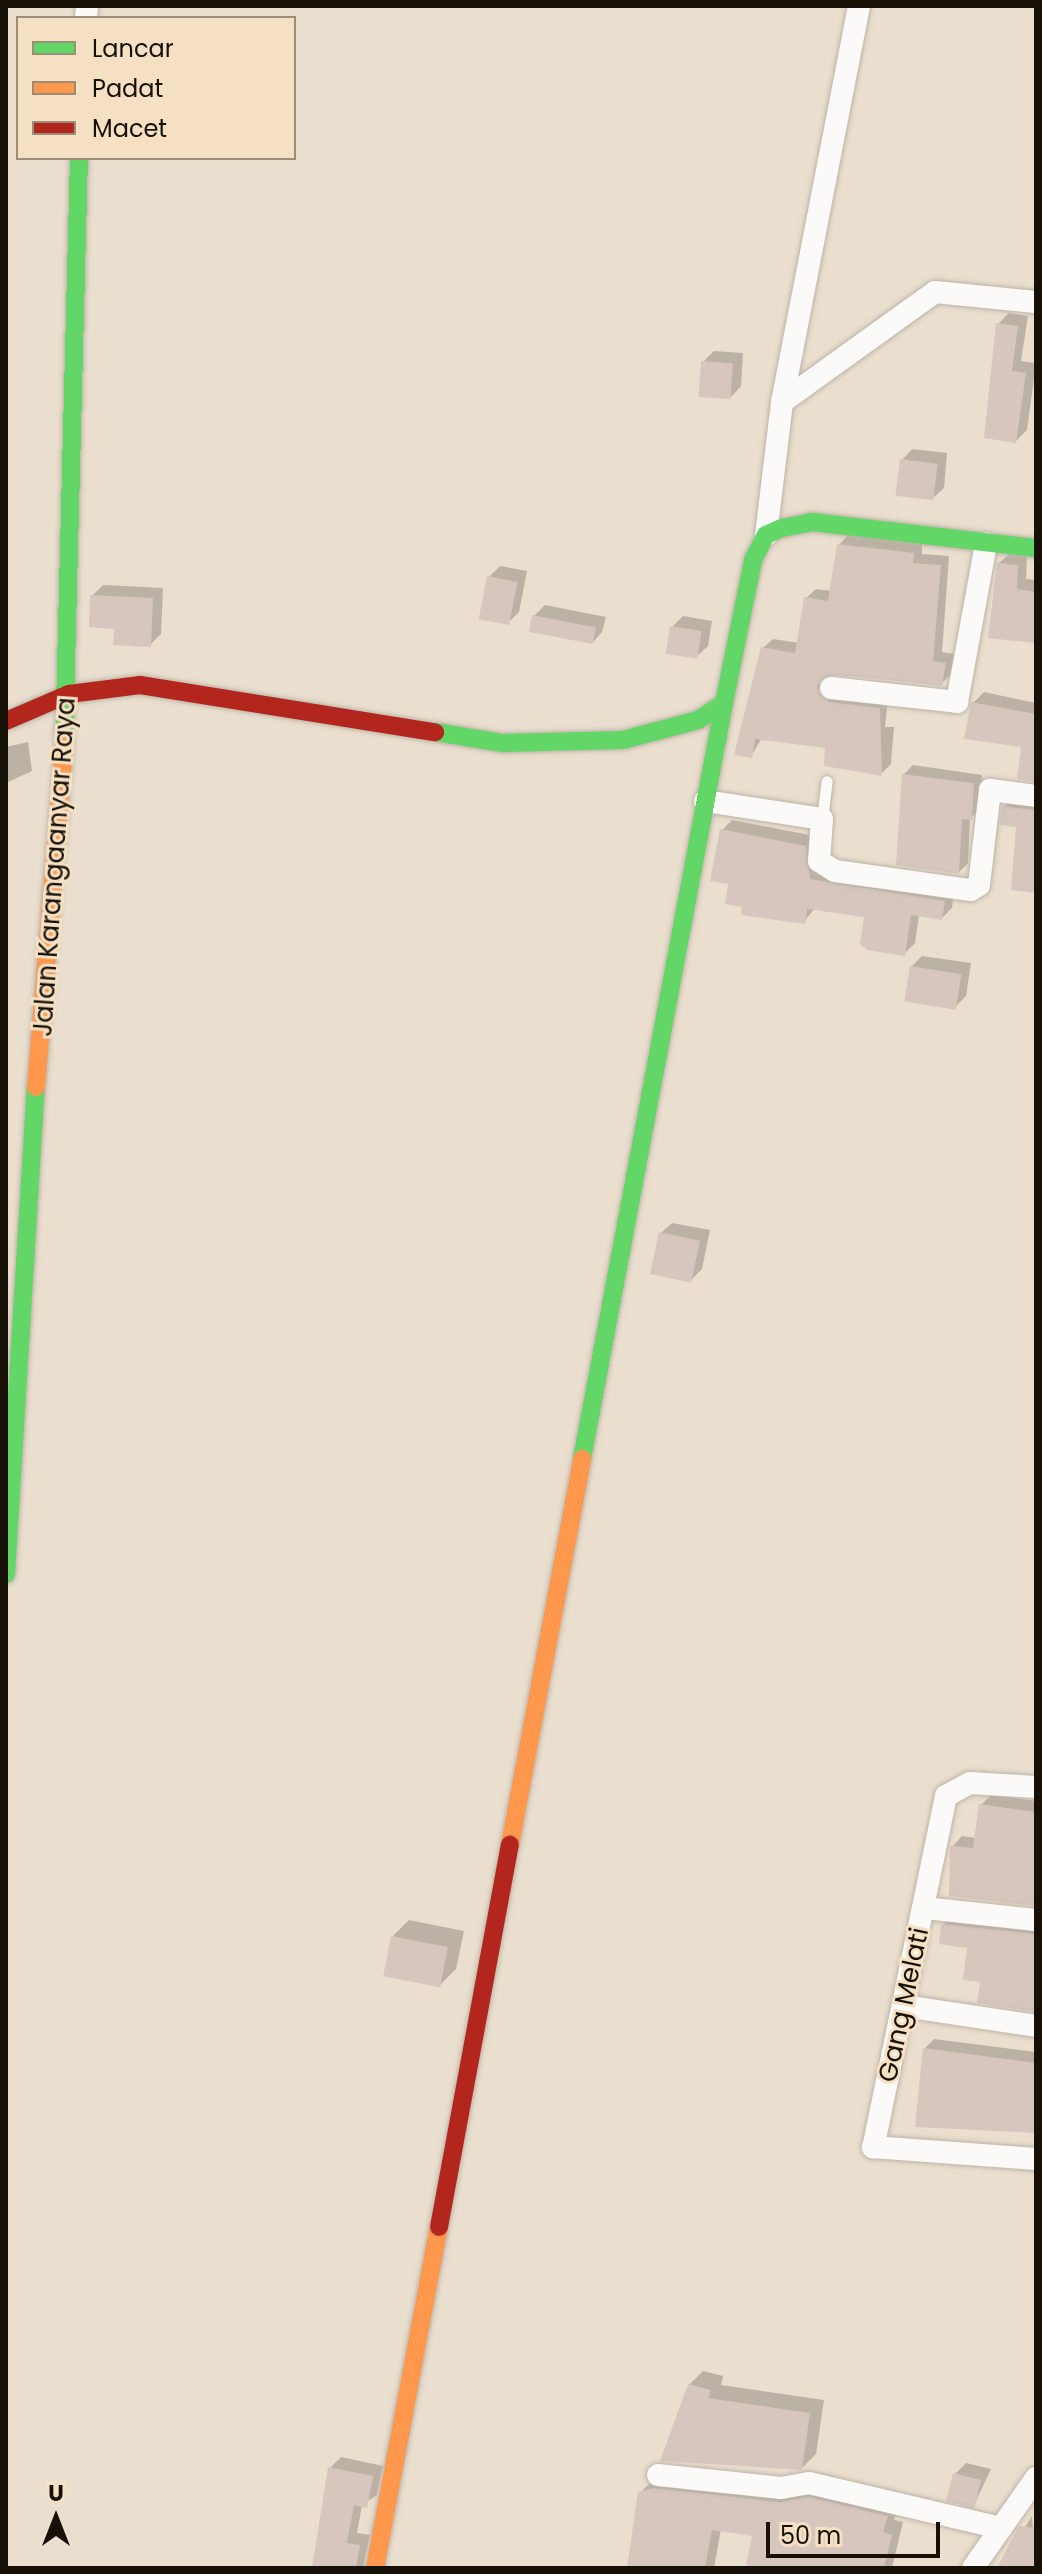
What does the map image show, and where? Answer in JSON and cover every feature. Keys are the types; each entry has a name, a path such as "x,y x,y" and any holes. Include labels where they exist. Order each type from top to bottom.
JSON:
{"street":[{"path":"375,2568 705,801 753,560 766,535 782,402 859,6"},
{"name":"Jalan Karangaanyar Raya","path":"6,1574 47,910 69,694 79,160"},
{"path":"782,402 935,292 1036,302"},
{"path":"766,535 813,522 1036,548"},
{"path":"831,688 957,702 986,544"},
{"path":"6,721 69,694 140,685 374,725 551,745 664,731 724,703"},
{"path":"705,801 822,819 818,853 824,867 977,889 990,790 1036,796"},
{"name":"Gang Melati","path":"1036,1787 970,1783 946,1796 873,2147 1036,2159"},
{"path":"925,1908 1036,1920"},
{"path":"904,2006 1036,2026"},
{"path":"658,2475 781,2488 809,2483 1001,2528"},
{"path":"973,2568 1001,2528 1026,2508 1036,2478"}],"lane":[{"path":"822,819 827,781"}],"building":[{"path":"996,323 1018,326 1012,371 1026,373 1016,443 984,438"},
{"path":"701,361 733,363 730,399 698,397"},
{"path":"900,459 938,464 933,500 895,496"},
{"path":"837,544 914,553 913,563 941,565 933,661 946,663 942,686 833,674 817,686 829,702 880,708 882,776 824,766 825,748 755,739 752,758 734,755 761,647 795,653 804,597 828,601"},
{"path":"997,563 1018,565 1017,589 1036,592 1036,643 988,638"},
{"path":"487,576 517,582 509,625 479,619"},
{"path":"90,595 153,598 151,647 113,645 114,629 89,627"},
{"path":"532,615 596,627 593,644 529,632"},
{"path":"670,626 702,631 697,659 666,654"},
{"path":"971,702 1036,714 1036,782 1017,779 1021,747 964,739"},
{"path":"902,774 974,783 972,820 962,819 959,874 896,865"},
{"path":"1002,806 1036,810 1036,893 1011,890 1016,827 1000,825"},
{"path":"720,829 806,846 810,879 945,901 942,920 911,915 905,956 867,950 860,944 864,917 807,909 805,924 741,915 742,907 725,904 728,884 710,881"},
{"path":"910,966 961,974 956,1010 904,1002"},
{"path":"659,1232 700,1241 691,1283 650,1274"},
{"path":"979,1804 1036,1812 1036,1906 949,1896 950,1846 973,1848"},
{"path":"941,1924 1036,1934 1036,2012 977,2003 980,1982 963,1980 967,1948 939,1944"},
{"path":"391,1936 448,1947 440,1987 383,1976"},
{"path":"923,2048 1036,2063 1036,2133 915,2127"},
{"path":"688,2384 711,2390 708,2398 810,2413 802,2470 660,2461"},
{"path":"328,2467 373,2476 367,2508 354,2505 347,2543 360,2545 356,2568 312,2568"},
{"path":"953,2473 981,2480 974,2508 946,2501"},
{"path":"653,2488 780,2502 809,2497 888,2516 883,2532 892,2535 884,2568 757,2568 746,2565 752,2536 712,2530 705,2568 627,2568 638,2492"},
{"path":"1019,2526 1036,2528 1036,2568 997,2568"}],"traffic: fast":[{"path":"64,745 79,160"},
{"path":"435,732 503,743 623,740 698,720 724,703 753,560 766,535 782,528 813,522 1036,548"},
{"path":"582,1459 724,703"},
{"path":"6,1574 36,1087"}],"traffic: slow":[{"path":"36,1087 64,745"},
{"path":"510,1845 582,1459"},
{"path":"375,2568 439,2227"}],"traffic: jam":[{"path":"6,721 69,694 140,685 435,732"},
{"path":"439,2227 510,1845"}]}
